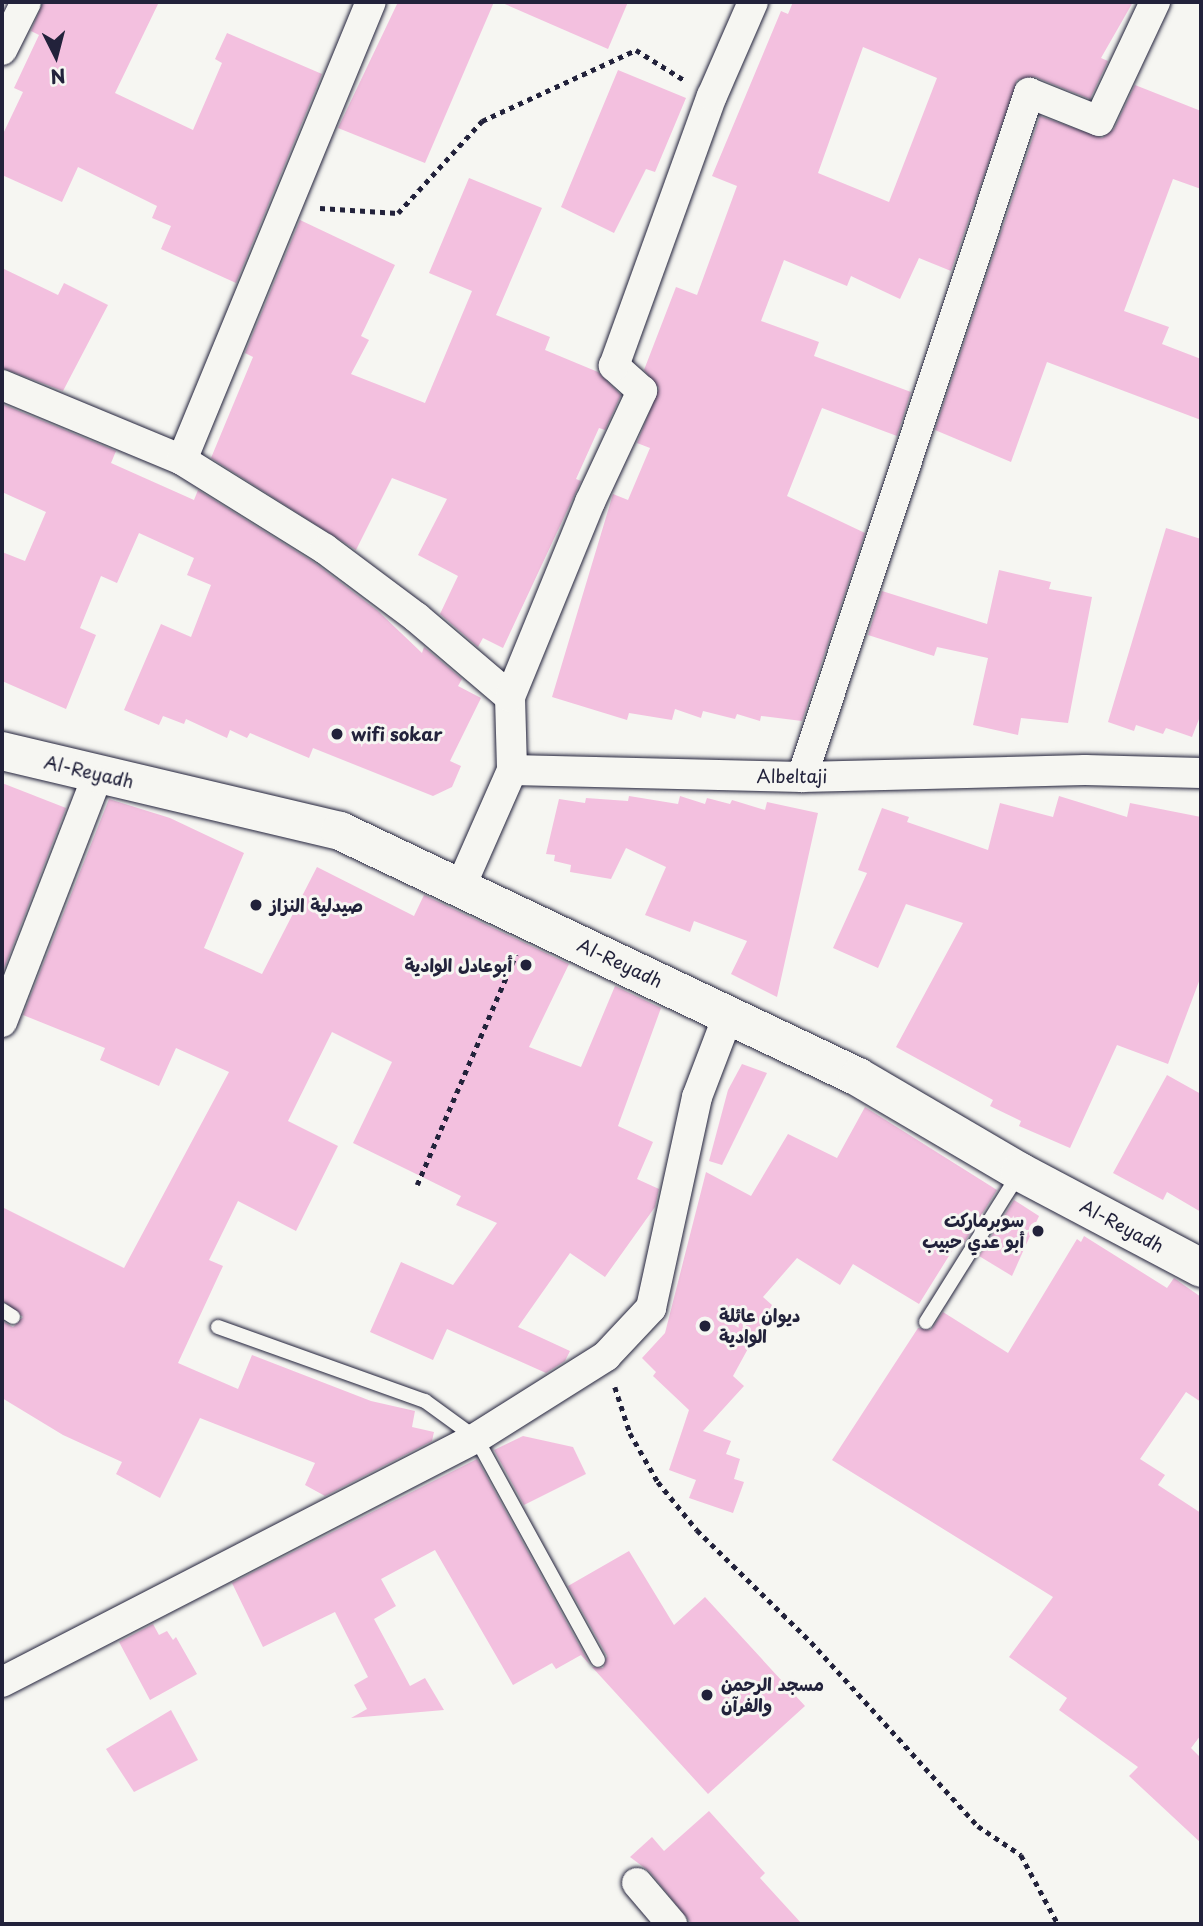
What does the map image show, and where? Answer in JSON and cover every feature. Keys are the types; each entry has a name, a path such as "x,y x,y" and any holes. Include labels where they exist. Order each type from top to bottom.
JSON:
{"street":[{"path":"2,50 26,2"},
{"path":"182,460 371,2"},
{"path":"460,888 512,771 510,697 590,502 642,391 614,366 712,96 753,2"},
{"path":"802,777 996,183 1029,93 1099,121 1155,2"},
{"path":"2,385 182,460 325,549 510,697"},
{"name":"Al-Reyadh","path":"2,751 340,831 729,1013 859,1077 1020,1172 1201,1268"},
{"name":"Albeltaji","path":"512,771 802,777 1085,770 1201,773"},
{"path":"2,1022 99,774"},
{"path":"2,1682 476,1438 606,1356 651,1308 698,1097 729,1013"},
{"path":"637,1883 673,1924"}],"lane":[{"path":"926,1322 1020,1172"},
{"path":"218,1327 425,1401 476,1438 598,1660"}],"path":[{"path":"289,206 398,213 482,121 636,50 712,96"},
{"path":"417,1185 529,921"},
{"path":"606,1356 629,1433 658,1482 697,1530 811,1642 978,1826 1021,1855 1058,1924"}],"building":[{"path":"43,2 159,2 115,93 193,130 222,63 215,59 227,33 322,74 236,283 161,249 171,226 152,218 157,206 78,167 62,202 2,175 2,136 23,92 14,88 39,35 31,31"},
{"path":"398,2 494,2 425,163 338,128"},
{"path":"500,2 628,2 608,49"},
{"path":"793,2 1133,2 1101,58 1108,61 1090,99 1035,77 1017,80 951,271 919,258 900,299 851,276 847,286 784,260 761,321 819,342 814,356 911,392 897,436 822,408 787,496 865,533 802,721 761,716 760,721 737,714 735,719 703,711 701,718 675,709 672,720 629,713 627,720 552,697 613,494 628,500 650,448 637,443 659,388 644,370 676,287 697,295 737,186 712,176 781,11 788,14","holes":["863,47 937,78 889,202 818,173"]},
{"path":"618,70 686,98 655,172 646,169 614,233 561,207"},
{"path":"1135,85 1201,111 1201,189 1173,179 1124,311 1169,327 1162,344 1201,359 1201,420 1047,362 1011,462 935,430 1040,116 1102,138 1114,129"},
{"path":"469,178 542,208 496,315 550,337 545,350 598,372 621,395 605,430 599,428 576,479 581,481 503,648 483,638 478,647 440,614 458,576 418,555 447,499 392,478 356,550 211,458 253,357 245,353 300,220 395,265 361,336 369,340 351,374 425,403 472,291 429,273"},
{"path":"2,268 58,295 64,283 108,305 63,391 2,368"},
{"path":"2,404 116,451 111,463 194,500 198,490 315,563 378,611 422,653 424,647 462,679 458,686 481,698 450,761 461,766 452,787 433,796 313,748 309,758 250,733 247,738 230,730 227,738 186,719 184,724 163,716 159,725 124,710 161,624 191,637 211,585 187,575 194,558 139,533 117,583 101,576 80,628 96,635 66,709 2,681 2,552 25,561 46,512 2,492"},
{"path":"1166,528 1201,539 1201,714 1192,737 1166,728 1163,734 1136,725 1134,731 1108,722"},
{"path":"999,570 1051,582 1049,589 1092,597 1068,723 1021,718 1018,735 973,725 988,658 937,647 934,656 868,635 882,591 987,624"},
{"path":"2,783 66,808 2,974"},
{"path":"629,796 678,804 680,796 705,804 707,798 730,804 732,800 765,810 767,802 818,813 777,997 731,974 747,941 694,921 690,932 645,915 666,867 626,848 611,879 570,872 571,865 554,861 555,855 546,854 559,799 585,803 586,798 628,801"},
{"path":"1059,796 1127,817 1130,803 1201,817 1201,976 1168,1064 1117,1045 1070,1148 1019,1126 1021,1121 990,1106 993,1100 896,1047 963,923 906,904 878,968 833,948 867,873 858,870 882,808 909,817 907,822 988,850 1000,803 1053,817"},
{"path":"109,799 170,818 244,853 204,948 262,974 317,867 414,916 424,895 569,964 529,1047 581,1067 615,986 661,1008 618,1126 653,1142 637,1179 659,1189 655,1207 605,1277 570,1253 518,1327 570,1351 565,1361 546,1373 447,1329 433,1360 370,1332 401,1262 453,1285 497,1223 456,1205 461,1196 353,1143 392,1062 332,1032 288,1121 338,1146 296,1231 238,1201 209,1260 223,1266 178,1363 238,1389 252,1355 371,1401 415,1411 412,1427 434,1432 432,1441 325,1496 305,1485 315,1463 200,1418 160,1498 116,1474 122,1462 63,1435 2,1398 2,1321 13,1327 23,1317 2,1300 2,1207 124,1268 229,1072 176,1048 159,1086 100,1060 105,1048 23,1015"},
{"path":"742,1064 767,1073 722,1165 709,1161 728,1090"},
{"path":"1167,1075 1201,1094 1201,1212 1167,1192 1163,1200 1113,1173"},
{"path":"865,1107 997,1190 962,1246 957,1243 919,1304 853,1264 840,1285 797,1258 763,1297 772,1305 733,1376 744,1386 703,1431 731,1441 726,1454 740,1459 734,1479 744,1482 733,1513 689,1498 696,1480 669,1470 689,1410 653,1376 656,1372 642,1358 665,1333 706,1172 751,1196 788,1134 837,1158"},
{"path":"1014,1200 1039,1216 1012,1276 979,1256"},
{"path":"1084,1236 1167,1288 1174,1278 1201,1297 1201,1402 1186,1392 1140,1459 1165,1475 1158,1485 1201,1513 1201,1735 1191,1748 1201,1758 1201,1843 1129,1776 1138,1767 1059,1710 1067,1698 1009,1657 1053,1597 832,1460 918,1328 931,1330 943,1312 1008,1353 1077,1239 1081,1242"},
{"path":"523,1436 573,1447 586,1474 524,1505 494,1450"},
{"path":"477,1459 590,1665 581,1655 556,1669 552,1663 513,1685 435,1550 381,1579 396,1606 374,1619 410,1686 425,1678 444,1710 351,1718 367,1709 354,1685 368,1677 335,1612 263,1647 232,1583"},
{"name":"مسجد الرحمن والفرآن","path":"629,1551 674,1625 705,1597 805,1706 708,1794 592,1667 603,1668 607,1656 568,1586"},
{"path":"153,1624 159,1635 167,1631 173,1640 176,1637 197,1674 150,1700 119,1642"},
{"path":"171,1710 198,1760 134,1792 106,1749"},
{"path":"709,1811 765,1873 760,1878 802,1924 692,1924 650,1872 630,1857 652,1837 664,1851"}],"place":[{"name":"wifi sokar","path":"337,734"},
{"name":"صيدلية النزاز","path":"256,905"},
{"name":"أبوعادل الوادية","path":"526,965"},
{"name":"سوبرماركت أبو عدي حبيب","path":"1038,1231"},
{"name":"ديوان عائلة الوادية","path":"705,1326"},
{"name":"مسجد الرحمن والفرآن","path":"707,1695"}]}
